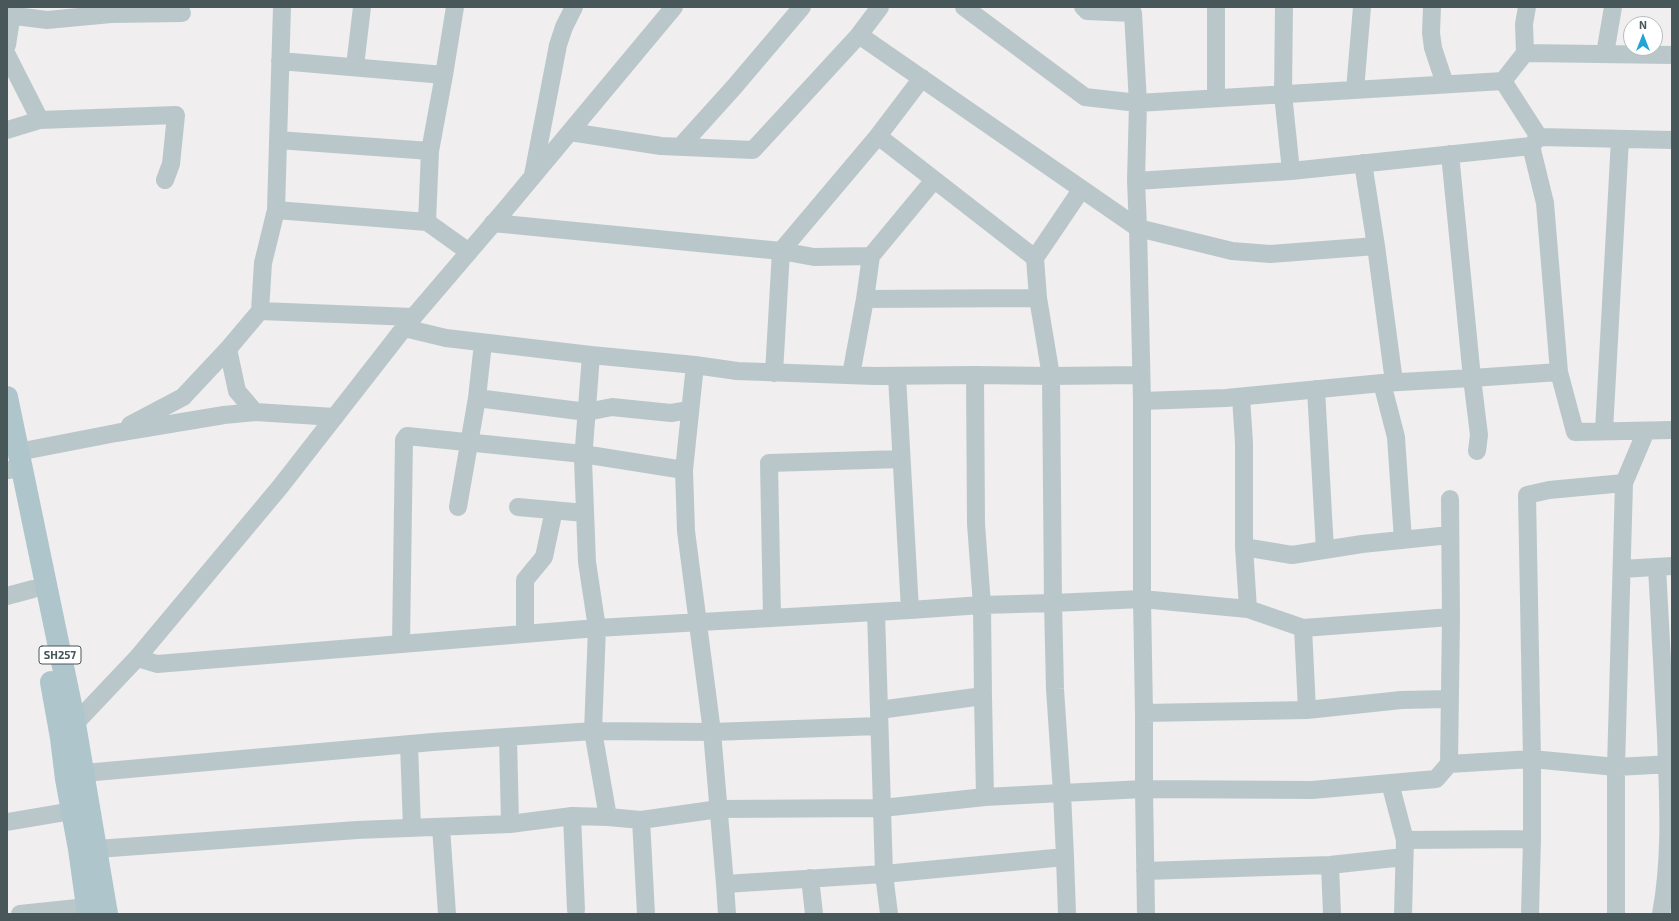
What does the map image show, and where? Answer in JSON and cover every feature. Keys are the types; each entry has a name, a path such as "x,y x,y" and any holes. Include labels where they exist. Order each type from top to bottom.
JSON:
{"main road":[{"name":"SH257","path":"7,397 10,462 33,589 68,731 84,773 107,914"},
{"name":"SH257","path":"10,462 68,731 66,779 87,910"}],"street":[{"path":"116,433 183,397 228,349 260,311 263,263 276,210 282,7"},
{"path":"355,66 362,7"},
{"path":"427,222 430,151 455,7"},
{"path":"533,176 558,45 564,27 574,7"},
{"path":"68,731 137,658 280,487 408,323 674,7"},
{"path":"680,147 735,86 802,7"},
{"path":"570,132 660,146 753,150 859,35 880,7"},
{"path":"1082,7 1087,11 1133,10 1138,103 1136,181 1142,401 1142,599 1146,914"},
{"path":"1216,7 1216,98"},
{"path":"1284,7 1283,94 1291,171"},
{"path":"1355,90 1362,7"},
{"path":"1432,7 1431,33 1433,48 1445,84"},
{"path":"967,8 1085,97 1138,103 1503,81 1525,53 1524,24 1527,7"},
{"path":"1605,54 1613,7"},
{"path":"7,45 10,13 47,20 111,10 182,13"},
{"path":"859,35 1138,228 1232,251 1270,254 1376,246"},
{"path":"1525,53 1672,55"},
{"path":"7,55 40,120"},
{"path":"280,61 355,66 444,75"},
{"path":"774,373 781,251 878,136 922,78"},
{"path":"1503,81 1535,142 1545,203 1559,372 1575,432 1672,430"},
{"path":"7,130 40,120 176,115 171,164 165,180"},
{"path":"878,136 1035,258"},
{"path":"1136,181 1291,171 1450,154 1535,142 1620,139 1672,140"},
{"path":"1604,432 1620,139"},
{"path":"278,140 430,151"},
{"path":"1450,154 1478,435 1477,450"},
{"path":"1363,163 1376,246 1388,382 1396,437 1403,540"},
{"path":"851,375 865,299 871,256 934,180"},
{"path":"1067,914 1062,793 1055,689 1051,376 1038,298 1035,258 1081,190"},
{"path":"276,210 427,222 469,252"},
{"path":"493,223 781,251 814,257 871,256"},
{"path":"865,299 1038,298"},
{"path":"260,311 408,323 446,338 738,371 896,376 1141,375"},
{"path":"458,507 477,398 483,343"},
{"path":"228,349 237,391 255,412"},
{"path":"591,355 583,454 587,562 597,628 593,731 608,817"},
{"path":"695,365 689,410 684,470 686,532 712,732 727,914"},
{"path":"1142,401 1241,397 1388,382 1559,372"},
{"path":"975,375 976,524 982,605 985,797"},
{"path":"896,376 910,610"},
{"path":"1316,389 1325,550"},
{"path":"1241,397 1244,443 1244,547 1248,609"},
{"path":"477,398 587,412 612,407 671,413 689,410"},
{"path":"10,462 116,433 224,415 255,412 335,416"},
{"path":"1616,914 1616,767 1624,483 1646,431"},
{"path":"401,643 404,440 407,436 412,435 470,443 583,454 684,470"},
{"path":"772,618 769,463 901,459"},
{"path":"1530,914 1532,759 1527,495 1549,490 1624,483"},
{"path":"97,849 358,830 510,824 572,816 641,820 718,809 882,808 985,797 1144,788 1312,790 1436,779 1449,764 1451,617 1450,499"},
{"path":"518,507 585,513"},
{"path":"525,634 525,580 544,557 554,510"},
{"path":"1244,547 1292,555 1450,534"},
{"path":"1622,569 1665,566 1668,691 1669,853 1667,880 1661,914"},
{"path":"7,596 33,589"},
{"path":"137,658 157,664 597,628 982,605 1142,599 1248,609 1302,628 1451,617"},
{"path":"876,612 884,874 889,914"},
{"path":"1302,628 1307,710"},
{"path":"84,773 409,744 593,731 712,732 879,718 983,696"},
{"path":"1144,713 1307,710 1401,700 1450,699"},
{"path":"508,737 510,824"},
{"path":"409,744 412,828"},
{"path":"1449,764 1532,759 1616,767 1669,764"},
{"path":"1390,783 1404,849 1403,914"},
{"path":"7,822 72,811"},
{"path":"572,816 576,910"},
{"path":"641,820 646,914"},
{"path":"441,827 447,914"},
{"path":"1145,871 1330,865 1404,849 1532,839"},
{"path":"725,884 884,874 1065,857"},
{"path":"1330,865 1332,914"},
{"path":"810,878 814,914"},
{"path":"20,914 87,910"}]}
